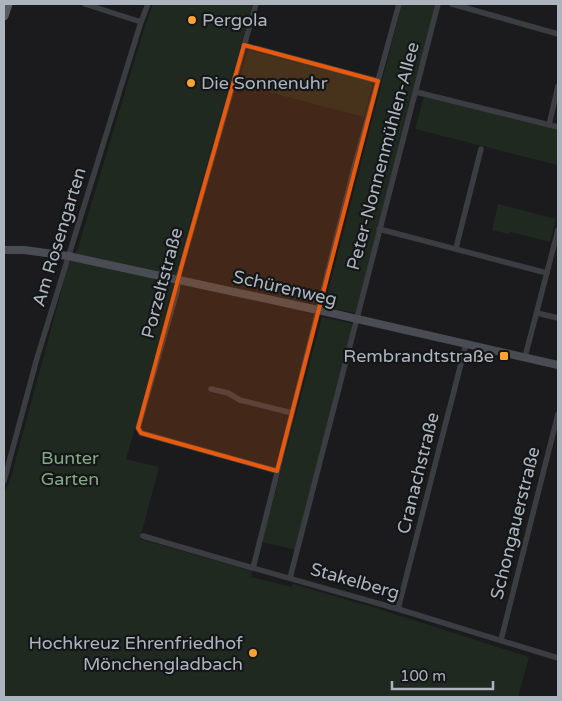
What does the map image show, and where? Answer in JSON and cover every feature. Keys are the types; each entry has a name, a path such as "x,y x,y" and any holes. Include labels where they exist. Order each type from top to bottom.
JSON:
{"main road":[{"path":"4,16 8,4"},
{"name":"Schürenweg","path":"4,250 24,250 68,256 318,310 558,365"}],"street":[{"path":"85,4 141,22"},
{"name":"Am Rosengarten","path":"4,481 37,358 148,4"},
{"name":"Porzeltstraße","path":"256,4 184,257 177,291 138,428 141,433 277,470"},
{"name":"Peter-Nonnenmühlen-Allee","path":"253,568 353,172 399,4"},
{"name":"Peter-Nonnenmühlen-Allee","path":"290,578 438,4"},
{"path":"452,4 558,34"},
{"path":"244,45 378,81"},
{"path":"549,125 558,86"},
{"path":"416,92 558,127"},
{"path":"456,248 481,149"},
{"path":"380,229 547,273"},
{"path":"525,358 558,230"},
{"path":"536,313 558,318"},
{"name":"Cranachstraße","path":"398,609 466,344"},
{"path":"211,389 228,393 240,400 292,413"},
{"name":"Schongauerstraße","path":"501,640 558,414"},
{"name":"Stakelberg","path":"143,536 398,609 558,658"}],"highlighted area":[{"path":"244,45 378,81 277,471 141,433 138,428"}],"green space":[{"name":"Bunter Garten","path":"153,4 253,4 176,272 175,289 126,459 159,467 140,539 252,571 251,577 292,587 293,584 379,609 529,657 518,697 4,697 4,492 9,484 68,267 78,248"},
{"path":"402,4 436,4 357,313 324,307"},
{"path":"248,50 373,82 364,117 238,84"},
{"path":"424,97 558,128 558,165 415,129"},
{"path":"498,204 556,219 550,242 510,232 509,234 492,230"},
{"path":"322,317 353,324 296,550 262,542"}],"place":[{"name":"Pergola","path":"192,20"},
{"name":"Die Sonnenuhr","path":"191,83"},
{"name":"Rembrandtstraße","path":"504,356"},
{"name":"Hochkreuz Ehrenfriedhof Mönchengladbach","path":"253,653"}]}
